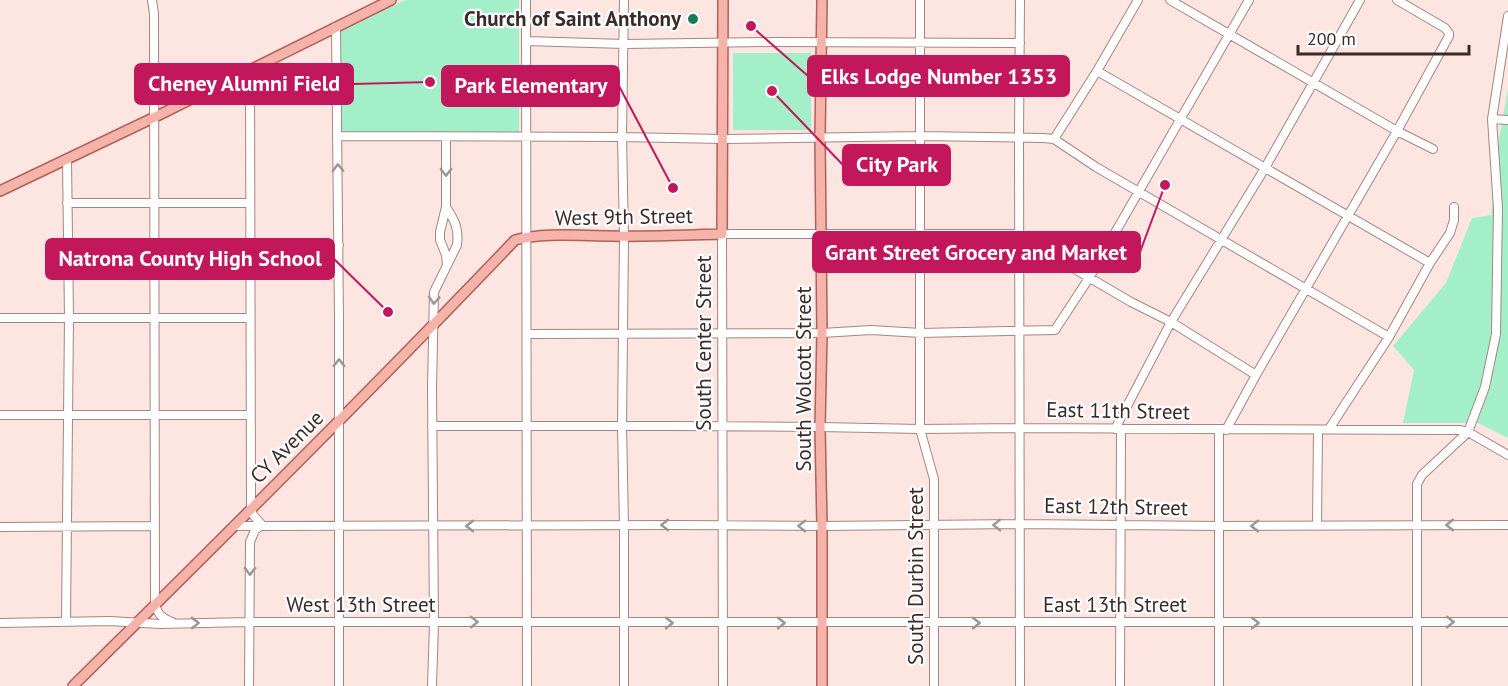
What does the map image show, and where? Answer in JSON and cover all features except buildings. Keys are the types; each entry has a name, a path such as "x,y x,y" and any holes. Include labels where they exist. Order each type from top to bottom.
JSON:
{"main road":[{"path":"0,191 391,0"},
{"name":"South Center Street","path":"722,234 723,0"},
{"name":"South Wolcott Street","path":"822,0 820,137 822,686"},
{"name":"West 9th Street","path":"526,237 722,234"},
{"name":"CY Avenue","path":"73,686 339,421 515,240 526,237"}],"street":[{"path":"152,0 155,117 155,604 157,613 175,624"},
{"path":"526,0 527,686"},
{"path":"624,0 621,137 624,237 621,426 624,526 624,686"},
{"name":"South Durbin Street","path":"920,0 920,429 934,479 934,686"},
{"path":"1020,0 1020,686"},
{"path":"1054,139 1138,0"},
{"path":"1170,0 1433,149"},
{"path":"527,334 822,333 871,330 921,333 1055,330 1089,278 1249,0"},
{"path":"1120,686 1118,429 1171,322 1265,168 1360,0"},
{"path":"1218,686 1222,430 1306,289 1448,39 1449,33 1445,28 1396,0"},
{"path":"1417,686 1418,484 1422,475 1468,432 1485,387 1496,334 1498,208 1492,119 1508,15"},
{"path":"336,27 339,245 339,686"},
{"path":"526,41 624,44 1020,43"},
{"path":"250,70 251,508 253,515 262,525 255,530 250,542"},
{"path":"1097,71 1430,262"},
{"path":"1492,119 1508,120"},
{"path":"337,136 723,139 920,136 1054,139 1096,167 1389,337"},
{"path":"446,137 446,207 440,240 447,265"},
{"path":"66,622 69,318 67,159"},
{"path":"68,203 250,203"},
{"path":"432,686 434,292 458,239 456,223 446,207"},
{"path":"1329,429 1389,337 1430,262 1450,233 1454,220 1454,207"},
{"path":"722,234 1020,234 1089,278 1171,322 1256,375"},
{"name":"South Center Street","path":"722,234 723,686"},
{"path":"250,246 339,245"},
{"path":"0,318 250,318"},
{"path":"0,415 250,415"},
{"name":"East 11th Street","path":"432,426 1459,430 1468,432 1508,455"},
{"path":"1317,526 1318,430"},
{"path":"234,525 243,528 250,542 249,686"},
{"name":"East 12th Street","path":"234,525 1508,525"},
{"path":"0,527 154,526"},
{"name":"West 13th Street","path":"0,623 111,621 160,624 249,622 723,623"},
{"name":"East 13th Street","path":"723,623 1508,622"}],"green space":[{"path":"405,0 519,0 519,133 341,132 340,32"},
{"path":"733,53 811,53 811,130 733,130"},
{"path":"1508,88 1508,438 1478,423 1403,423 1414,370 1393,346 1446,283 1472,218 1491,215 1499,139"}],"place":[{"name":"Church of Saint Anthony","path":"693,19"},
{"name":"Elks Lodge Number 1353","path":"751,26"},
{"name":"Cheney Alumni Field","path":"430,82"},
{"name":"City Park","path":"772,91"},
{"name":"Grant Street Grocery and Market","path":"1165,185"},
{"name":"Park Elementary","path":"673,188"},
{"name":"Natrona County High School","path":"388,312"}]}
